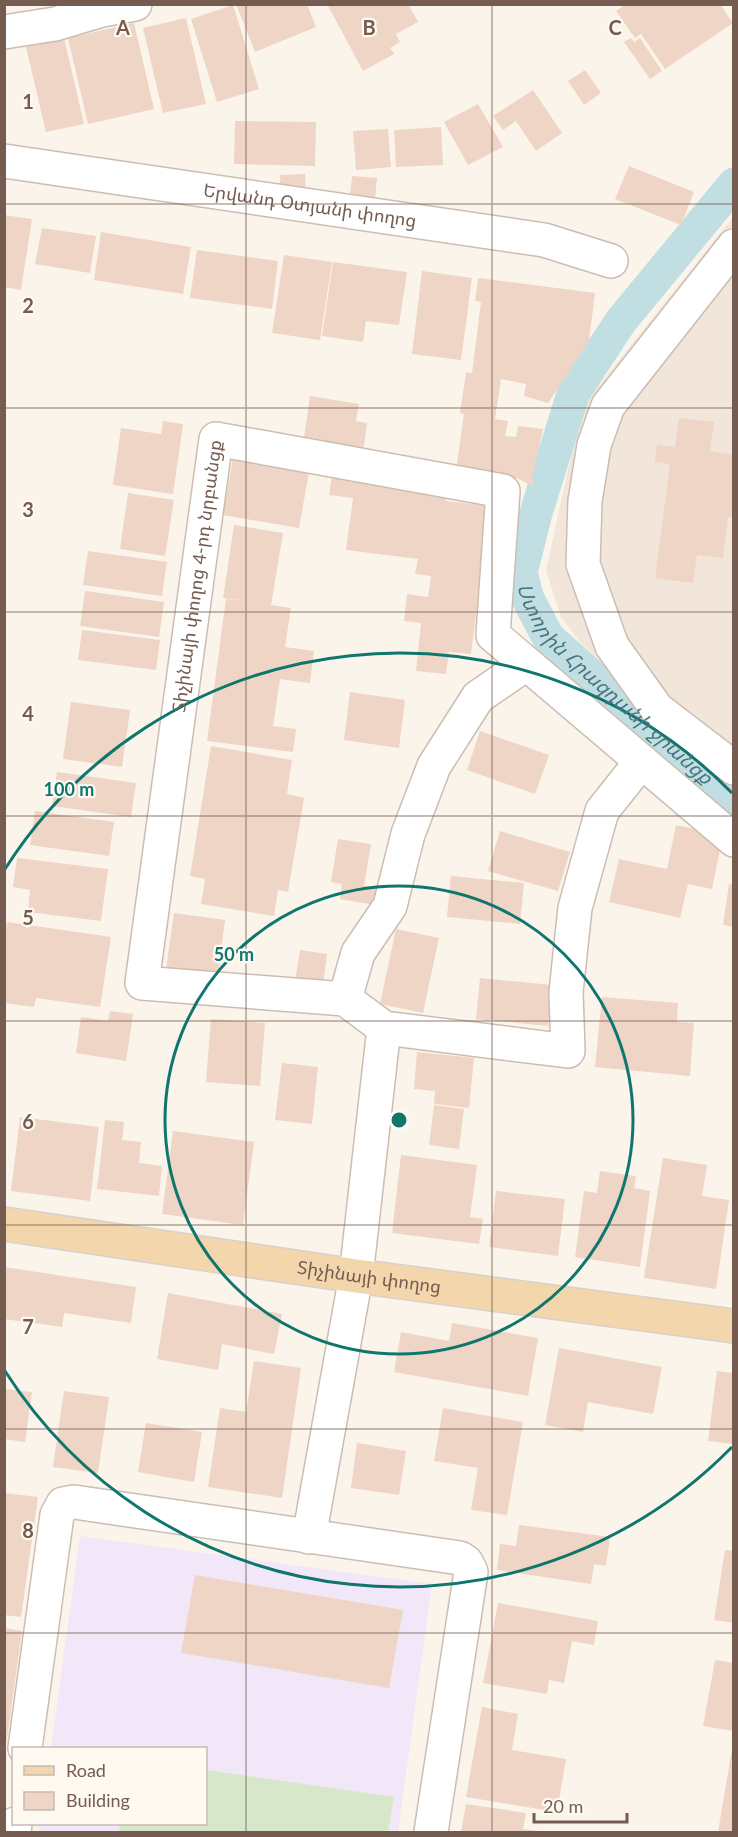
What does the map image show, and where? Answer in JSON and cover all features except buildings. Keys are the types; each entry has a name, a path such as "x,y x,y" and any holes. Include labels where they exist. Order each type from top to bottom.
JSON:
{"main road":[{"name":"Տիչինայի փողոց","path":"4,1224 356,1276 734,1326"}],"street":[{"path":"4,32 56,24 102,10 135,4"},
{"name":"Երվանդ Օտյանի փողոց","path":"4,161 544,240 611,261"},
{"path":"734,246 608,406 594,445 590,467 585,501 583,564 612,646 657,709 734,768"},
{"name":"Տիչինայի փողոց 4-րդ նրբանցք","path":"345,999 141,983 216,439 503,491 493,636 734,840"},
{"path":"526,664 478,697 434,766 408,834 390,906 358,953 345,999 384,1028 568,1051 566,992 575,908 602,811 641,762"},
{"path":"309,1537 356,1276 384,1028"},
{"path":"25,1747 57,1515 63,1504 74,1503 460,1558 466,1562 471,1572 431,1833"}],"shaded area":[{"path":"733,217 733,777 579,641 561,617 546,570 582,407"},
{"path":"80,1536 432,1584 398,1832 39,1832 40,1825 207,1825 207,1747 51,1747"}],"green space":[{"path":"207,1770 394,1797 388,1832 119,1832 120,1825 207,1825"}],"waterway":[{"name":"Ստորին Հրազդանի ջրանցք","path":"734,184 621,321 573,394 536,513 521,573 528,599 548,637 734,802"}]}
